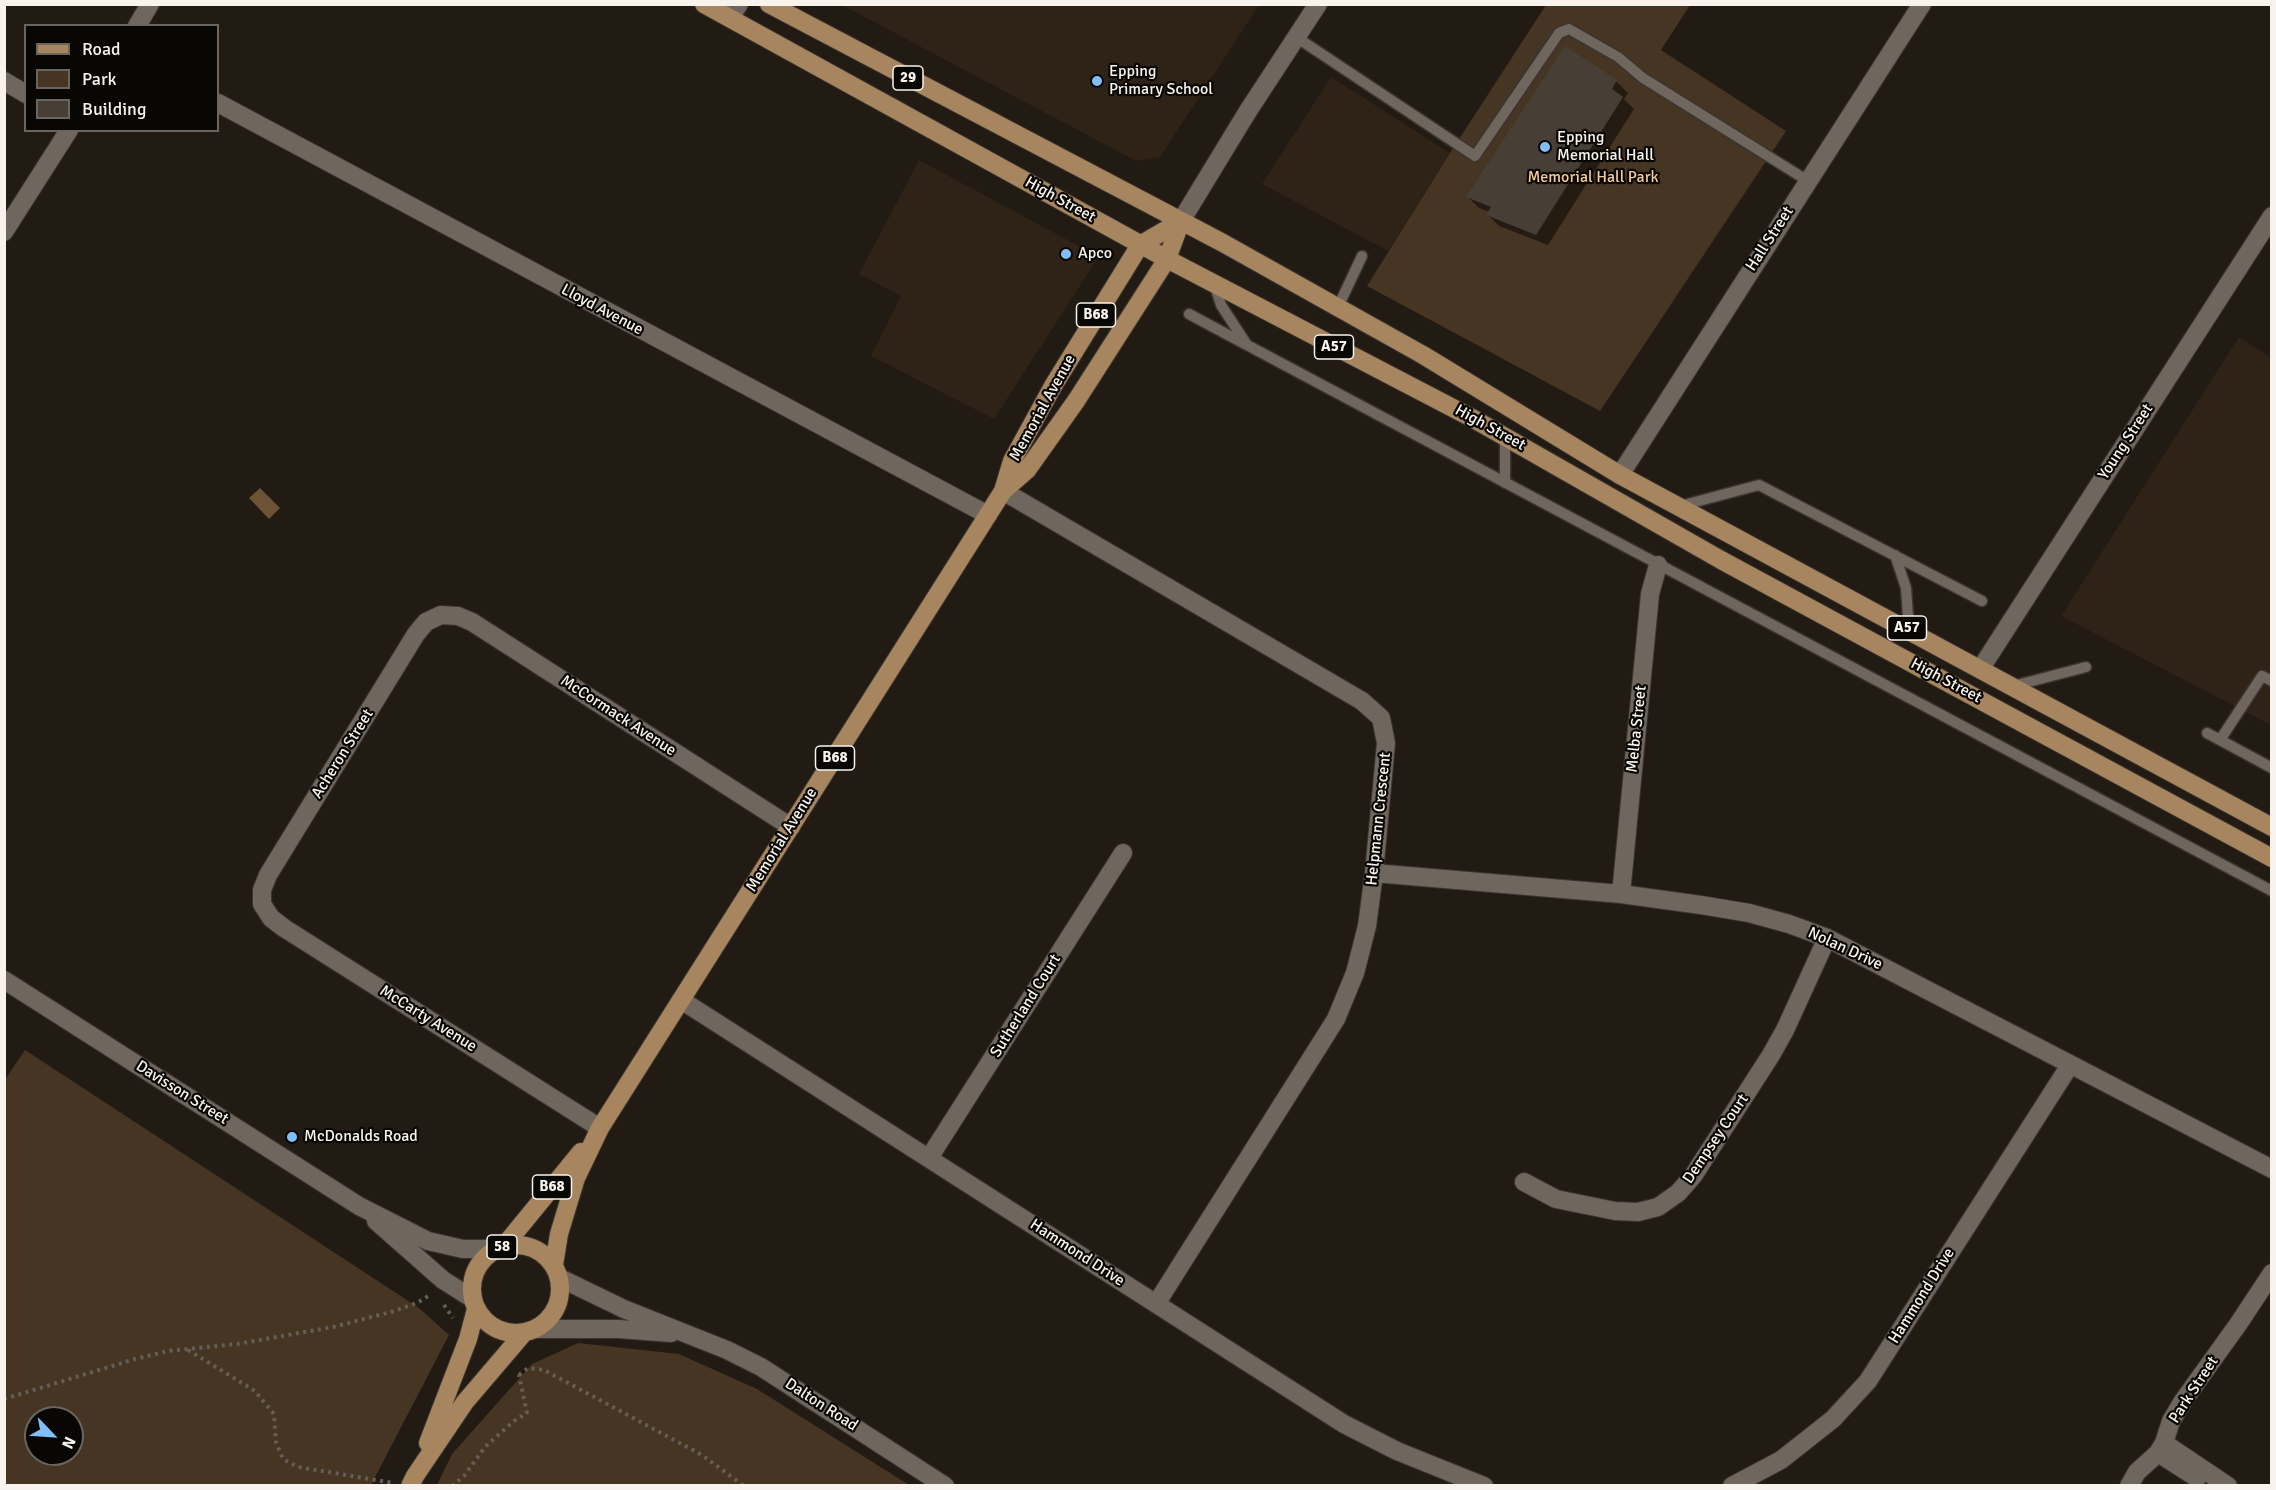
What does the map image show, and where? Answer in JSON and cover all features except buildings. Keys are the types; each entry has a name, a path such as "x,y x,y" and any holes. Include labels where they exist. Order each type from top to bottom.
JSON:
{"main road":[{"name":"High Street","path":"704,4 734,11 1140,245 1472,417 1721,560 2271,858"},
{"name":"High Street","path":"769,4 1181,221 1338,307 1423,355 1620,475 1981,668 2271,827"},
{"name":"Memorial Avenue","path":"557,1272 559,1234 576,1178 600,1128 1003,491 1012,461 1053,386 1140,245 1181,221"},
{"name":"Memorial Avenue","path":"1003,491 1027,470 1070,410 1167,259 1181,221"},
{"name":"Memorial Avenue","path":"500,1248 600,1128"},
{"name":"58","path":"410,1482 453,1380 475,1304 472,1284 476,1270 485,1258 500,1248 518,1245 532,1247 545,1255 557,1272"},
{"path":"410,1482 465,1402 530,1331 549,1320 557,1308 561,1293 557,1272"},
{"path":"475,1304 484,1321 496,1329 509,1334 530,1331"}],"street":[{"path":"138,24 150,4"},
{"name":"Memorial Avenue","path":"1181,221 1317,4"},
{"name":"Hall Street","path":"1620,475 1922,4"},
{"path":"4,81 24,93"},
{"name":"Lloyd Avenue","path":"219,104 988,515"},
{"path":"4,232 68,132"},
{"name":"Young Street","path":"1981,668 2271,216"},
{"name":"Helpmann Crescent","path":"1003,491 1362,700 1381,718 1386,743 1367,926 1355,973 1336,1019 1156,1304"},
{"name":"Melba Street","path":"1621,894 1650,594 1658,565"},
{"name":"McCormack Avenue","path":"441,615 458,616 472,622 791,827"},
{"name":"Acheron Street","path":"262,904 262,890 268,875 416,634 426,622 441,615"},
{"name":"Sutherland Court","path":"929,1158 1124,854"},
{"name":"Nolan Drive","path":"1374,873 1621,894 1749,913 1790,924 1827,938 2271,1169"},
{"name":"McCarty Avenue","path":"262,904 271,918 284,928 600,1128"},
{"name":"Dempsey Court","path":"1524,1182 1556,1199 1615,1211 1638,1212 1658,1207 1678,1193 1693,1176 1771,1055 1785,1030 1827,938"},
{"name":"Davisson Street","path":"4,980 359,1206 428,1241 463,1249 500,1248"},
{"name":"Hammond Drive","path":"681,1000 1344,1424 1397,1451 1484,1485"},
{"name":"Hammond Drive","path":"1732,1485 1781,1460 1833,1419 1868,1381 2070,1065"},
{"name":"Davisson Street","path":"359,1206 438,1287 475,1304"},
{"name":"Dalton Road","path":"557,1272 624,1309 727,1350 761,1367 945,1485"},
{"name":"Park Street","path":"2142,1485 2155,1470 2166,1451 2171,1421 2183,1401 2239,1323 2271,1273"},
{"name":"Dalton Road","path":"530,1331 618,1329 691,1335"},
{"path":"2166,1451 2209,1485"},
{"path":"2166,1451 2228,1485"},
{"name":"Park Street","path":"2129,1485 2137,1472 2166,1451"}],"lane":[{"path":"1296,37 1475,156 1559,33 1569,29 1610,52 1643,78 1808,181"},
{"path":"1338,307 1362,256"},
{"path":"1214,283 1221,305 1247,345"},
{"path":"1189,314 2271,891"},
{"path":"1505,436 1505,483"},
{"path":"1679,507 1759,485 1982,601"},
{"path":"1895,555 1906,588 1909,630"},
{"path":"2013,686 2086,667"},
{"path":"2220,740 2262,676 2271,681"},
{"path":"2207,733 2271,768"}],"path":[{"path":"4,1399 135,1359 187,1349 247,1343 333,1327 417,1303 438,1287 453,1317 453,1324"},
{"path":"187,1349 255,1391 274,1414 276,1443 283,1459 298,1467 370,1481 410,1482"},
{"path":"452,1485 464,1476 485,1447 514,1421 527,1413 519,1375 528,1368 544,1370 702,1455 744,1485"}],"shaded area":[{"name":"Epping Primary School","path":"1259,4 1160,157 1136,161 842,5"},
{"path":"1331,77 1450,153 1388,251 1262,184"},
{"path":"919,160 1090,252 1094,264 994,419 871,356 901,296 859,274"},
{"path":"2239,337 2271,358 2271,725 2061,616"},
{"path":"260,488 280,508 269,519 249,498"}],"green space":[{"name":"Memorial Hall Park","path":"1546,5 1690,5 1661,50 1786,131 1600,411 1367,286"},
{"path":"25,1050 419,1308 449,1335 371,1485 5,1485 4,1081"},
{"path":"578,1343 679,1354 757,1389 909,1485 437,1485 452,1454 532,1364"}],"place":[{"name":"Epping Primary School","path":"1097,81"},
{"name":"Epping Memorial Hall","path":"1545,147"},
{"name":"Apco","path":"1066,254"},
{"name":"McDonalds Road","path":"292,1137"}]}
